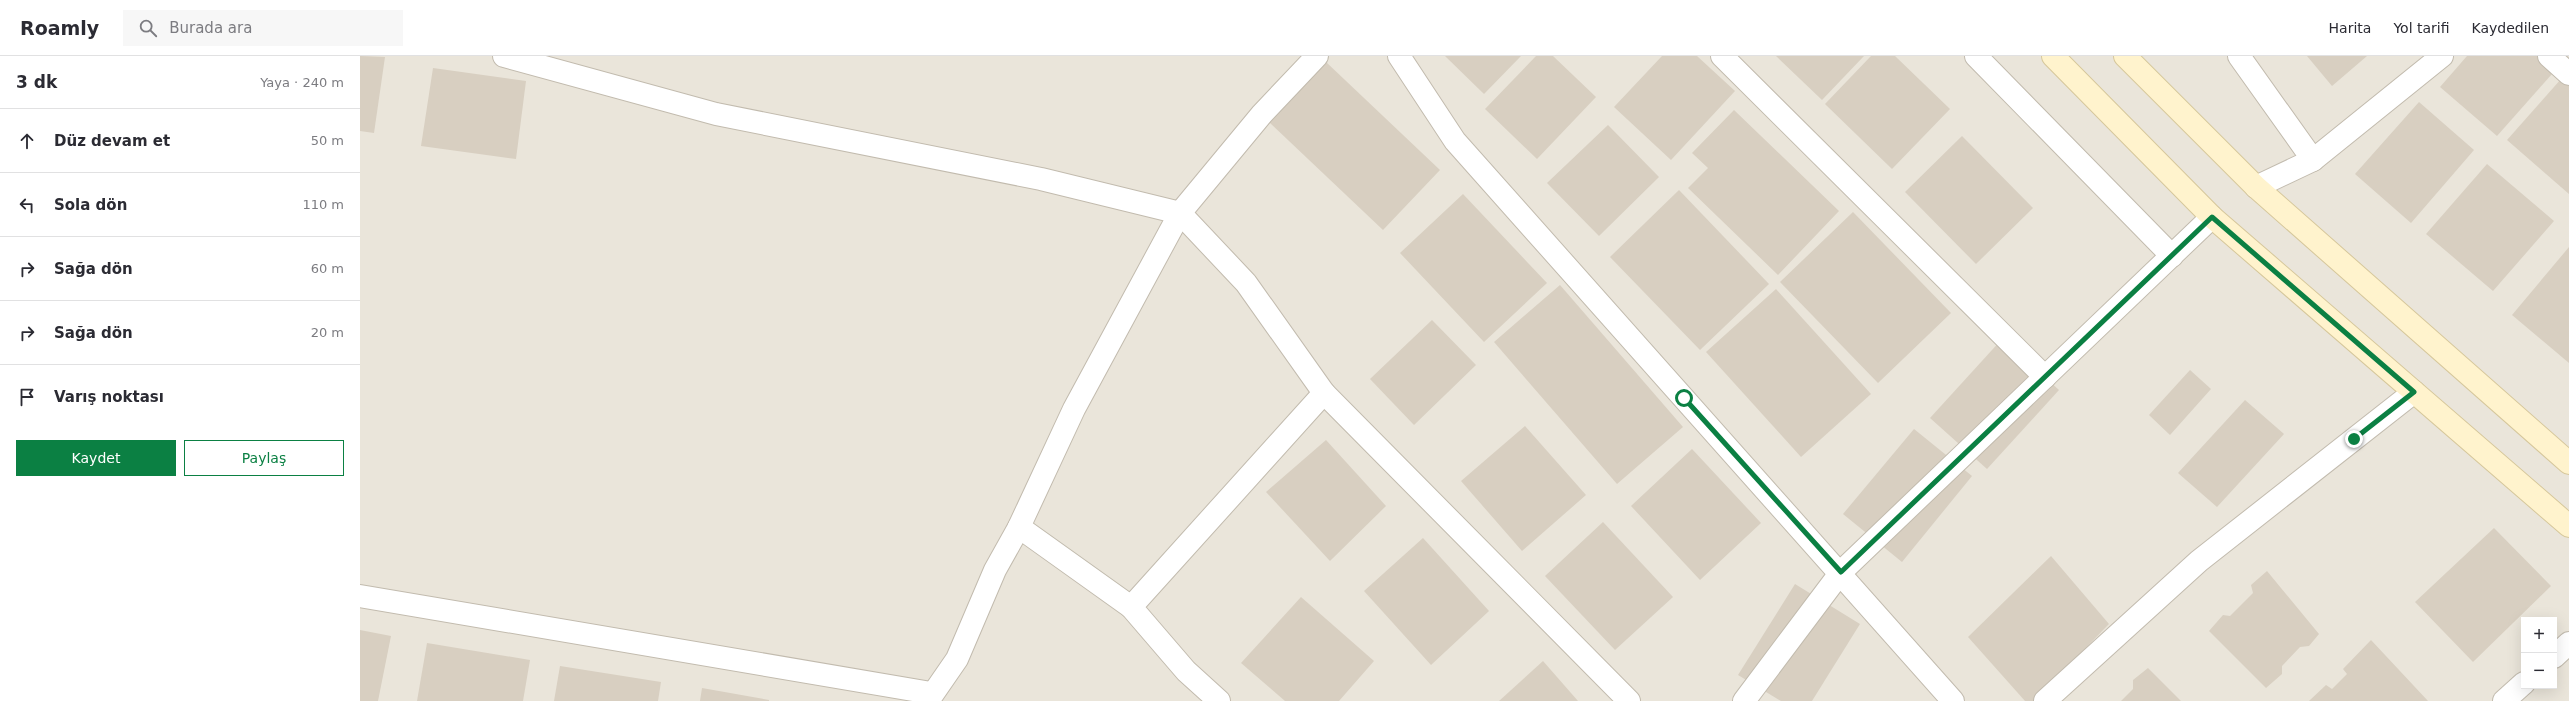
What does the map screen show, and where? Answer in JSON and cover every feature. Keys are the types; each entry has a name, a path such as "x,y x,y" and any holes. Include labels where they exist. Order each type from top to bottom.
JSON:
{"main road":[{"path":"2053,56 2212,217 2569,526"},
{"path":"2125,56 2256,187 2569,463"}],"street":[{"path":"504,56 716,114 1041,179 1180,213 1246,283 1324,393 1628,701"},
{"path":"360,596 929,697 957,659 995,570 1019,527 1074,409 1180,213 1262,114 1317,56"},
{"path":"1399,56 1455,141 1841,572 1953,701"},
{"path":"1722,56 2045,377"},
{"path":"1976,56 2172,256"},
{"path":"2239,56 2313,160"},
{"path":"2256,187 2313,160 2442,56"},
{"path":"2549,56 2569,74"},
{"path":"1744,701 1841,572 2212,217"},
{"path":"2045,701 2199,560 2414,392"},
{"path":"1131,607 1324,393"},
{"path":"1019,527 1131,607 1186,671 1218,701"},
{"path":"2557,654 2569,643"},
{"path":"2504,701 2521,686"}],"shaded area":[{"path":"360,56 2569,56 2569,701 360,701"}],"building":[{"path":"360,56 385,57 374,133 360,131"},
{"path":"1445,56 1521,56 1484,94"},
{"path":"1536,56 1553,56 1596,97 1537,159 1485,109"},
{"path":"1662,56 1697,56 1735,91 1671,160 1614,107"},
{"path":"1776,56 1864,56 1822,100"},
{"path":"1871,56 1895,56 1950,109 1892,169 1825,104"},
{"path":"2307,56 2367,56 2332,86"},
{"path":"2467,56 2568,56 2497,136 2440,87"},
{"path":"1326,62 1440,170 1383,230 1269,122"},
{"path":"433,68 526,81 516,159 421,146"},
{"path":"2569,70 2569,194 2507,140"},
{"path":"2419,102 2474,150 2411,223 2355,174"},
{"path":"1734,110 1839,211 1778,275 1688,188 1708,168 1692,153"},
{"path":"1608,125 1659,177 1599,236 1547,183"},
{"path":"1962,136 2033,208 1976,264 1905,192"},
{"path":"2487,164 2554,221 2493,291 2426,234"},
{"path":"1679,190 1769,284 1700,350 1610,257"},
{"path":"1463,194 1547,283 1484,342 1400,253"},
{"path":"1853,212 1951,313 1878,383 1780,282"},
{"path":"2569,247 2569,363 2512,315"},
{"path":"1560,285 1683,427 1617,484 1494,342"},
{"path":"1776,289 1871,394 1801,457 1706,352"},
{"path":"1432,320 1476,365 1414,425 1370,379"},
{"path":"2002,339 2059,390 1987,469 1930,418"},
{"path":"2190,370 2211,389 2170,435 2149,415"},
{"path":"2245,400 2284,434 2217,507 2178,473"},
{"path":"1525,426 1586,495 1522,551 1461,481"},
{"path":"1914,429 1972,476 1902,562 1843,514"},
{"path":"1326,440 1386,506 1330,561 1266,492"},
{"path":"1692,449 1761,523 1700,580 1631,506"},
{"path":"1603,522 1673,597 1615,650 1545,576"},
{"path":"2494,528 2551,586 2473,662 2415,602"},
{"path":"1423,538 1489,611 1431,665 1364,591"},
{"path":"2051,556 2109,624 2034,701 2025,701 1968,637"},
{"path":"2267,571 2319,634 2309,646 2300,647 2282,666 2282,674 2266,688 2209,631 2223,615 2230,616 2253,593 2251,585"},
{"path":"1795,584 1860,624 1812,701 1781,701 1738,675"},
{"path":"1301,597 1374,661 1339,701 1285,701 1241,663"},
{"path":"360,630 391,636 378,701 360,701"},
{"path":"2371,640 2428,701 2309,701 2326,685 2332,689 2347,674 2343,669"},
{"path":"427,643 530,660 523,701 417,701"},
{"path":"1543,661 1578,701 1499,701"},
{"path":"560,666 661,682 658,701 554,701"},
{"path":"2148,668 2181,701 2121,701 2133,689 2133,680"},
{"path":"702,688 769,700 769,701 700,701"}],"route":[{"path":"1684,398 1841,572 2212,217 2414,392 2354,439"}]}
